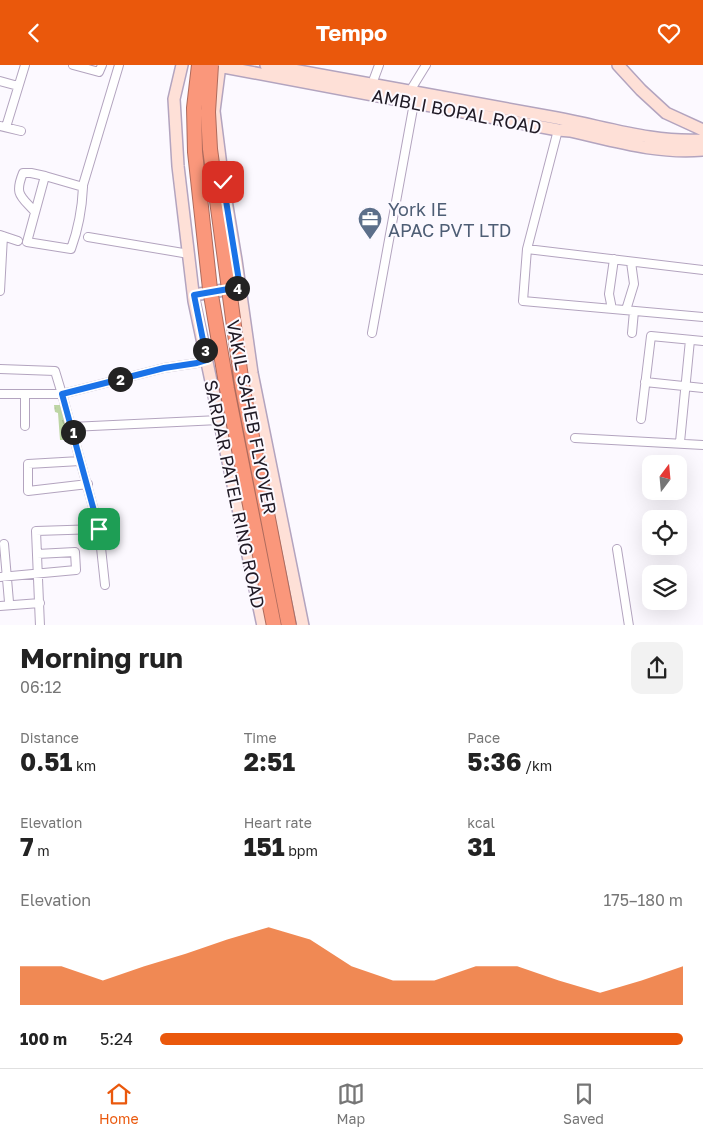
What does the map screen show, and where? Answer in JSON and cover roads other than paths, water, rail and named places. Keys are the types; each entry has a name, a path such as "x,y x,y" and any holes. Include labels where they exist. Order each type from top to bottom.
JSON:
{"highway":[{"name":"VAKIL SAHEB FLYOVER","path":"199,65 194,108 195,152 210,289 227,389 274,625"},
{"name":"VAKIL SAHEB FLYOVER","path":"215,65 208,103 210,149 242,385 289,625"}],"street":[{"path":"21,131 3,127 25,65"},
{"path":"75,65 99,73 102,65"},
{"path":"45,176 27,242 71,249 79,229 83,187 119,65"},
{"name":"SARDAR PATEL RING ROAD","path":"182,65 174,99 178,167 194,295 263,625"},
{"path":"215,65 214,111 252,373 303,625"},
{"name":"AMBLI BOPAL ROAD","path":"215,65 570,131 655,150 680,152 703,150"},
{"name":"AMBLI BOPAL ROAD","path":"266,65 577,121 656,139 703,140"},
{"path":"372,84 379,65"},
{"path":"410,91 426,65"},
{"path":"618,65 666,113 703,131"},
{"path":"0,81 18,86"},
{"path":"372,333 414,103"},
{"path":"558,130 528,249 523,301 703,317"},
{"path":"35,212 19,193 17,186 23,173 45,176 83,187"},
{"path":"0,291 2,235 18,241"},
{"path":"88,237 189,254"},
{"path":"528,249 703,270"},
{"path":"612,309 610,283 614,259"},
{"path":"631,261 633,272 630,311 632,333"},
{"path":"194,295 240,287"},
{"path":"641,419 651,336 703,341"},
{"path":"680,443 690,340"},
{"path":"0,394 62,394 164,368 207,360"},
{"path":"0,369 55,371 99,529 104,585"},
{"path":"645,382 703,388"},
{"path":"25,394 25,426"},
{"path":"72,427 219,420"},
{"path":"575,438 703,445"},
{"path":"80,461 28,464 28,491 88,484"},
{"path":"40,625 36,531 99,529"},
{"path":"4,544 3,577 9,602"},
{"path":"617,549 629,625"},
{"path":"3,577 38,572 76,570 75,552 37,554"},
{"path":"0,605 40,603"}],"place":[{"name":"York IE APAC PVT LTD","path":"370,240"}]}
